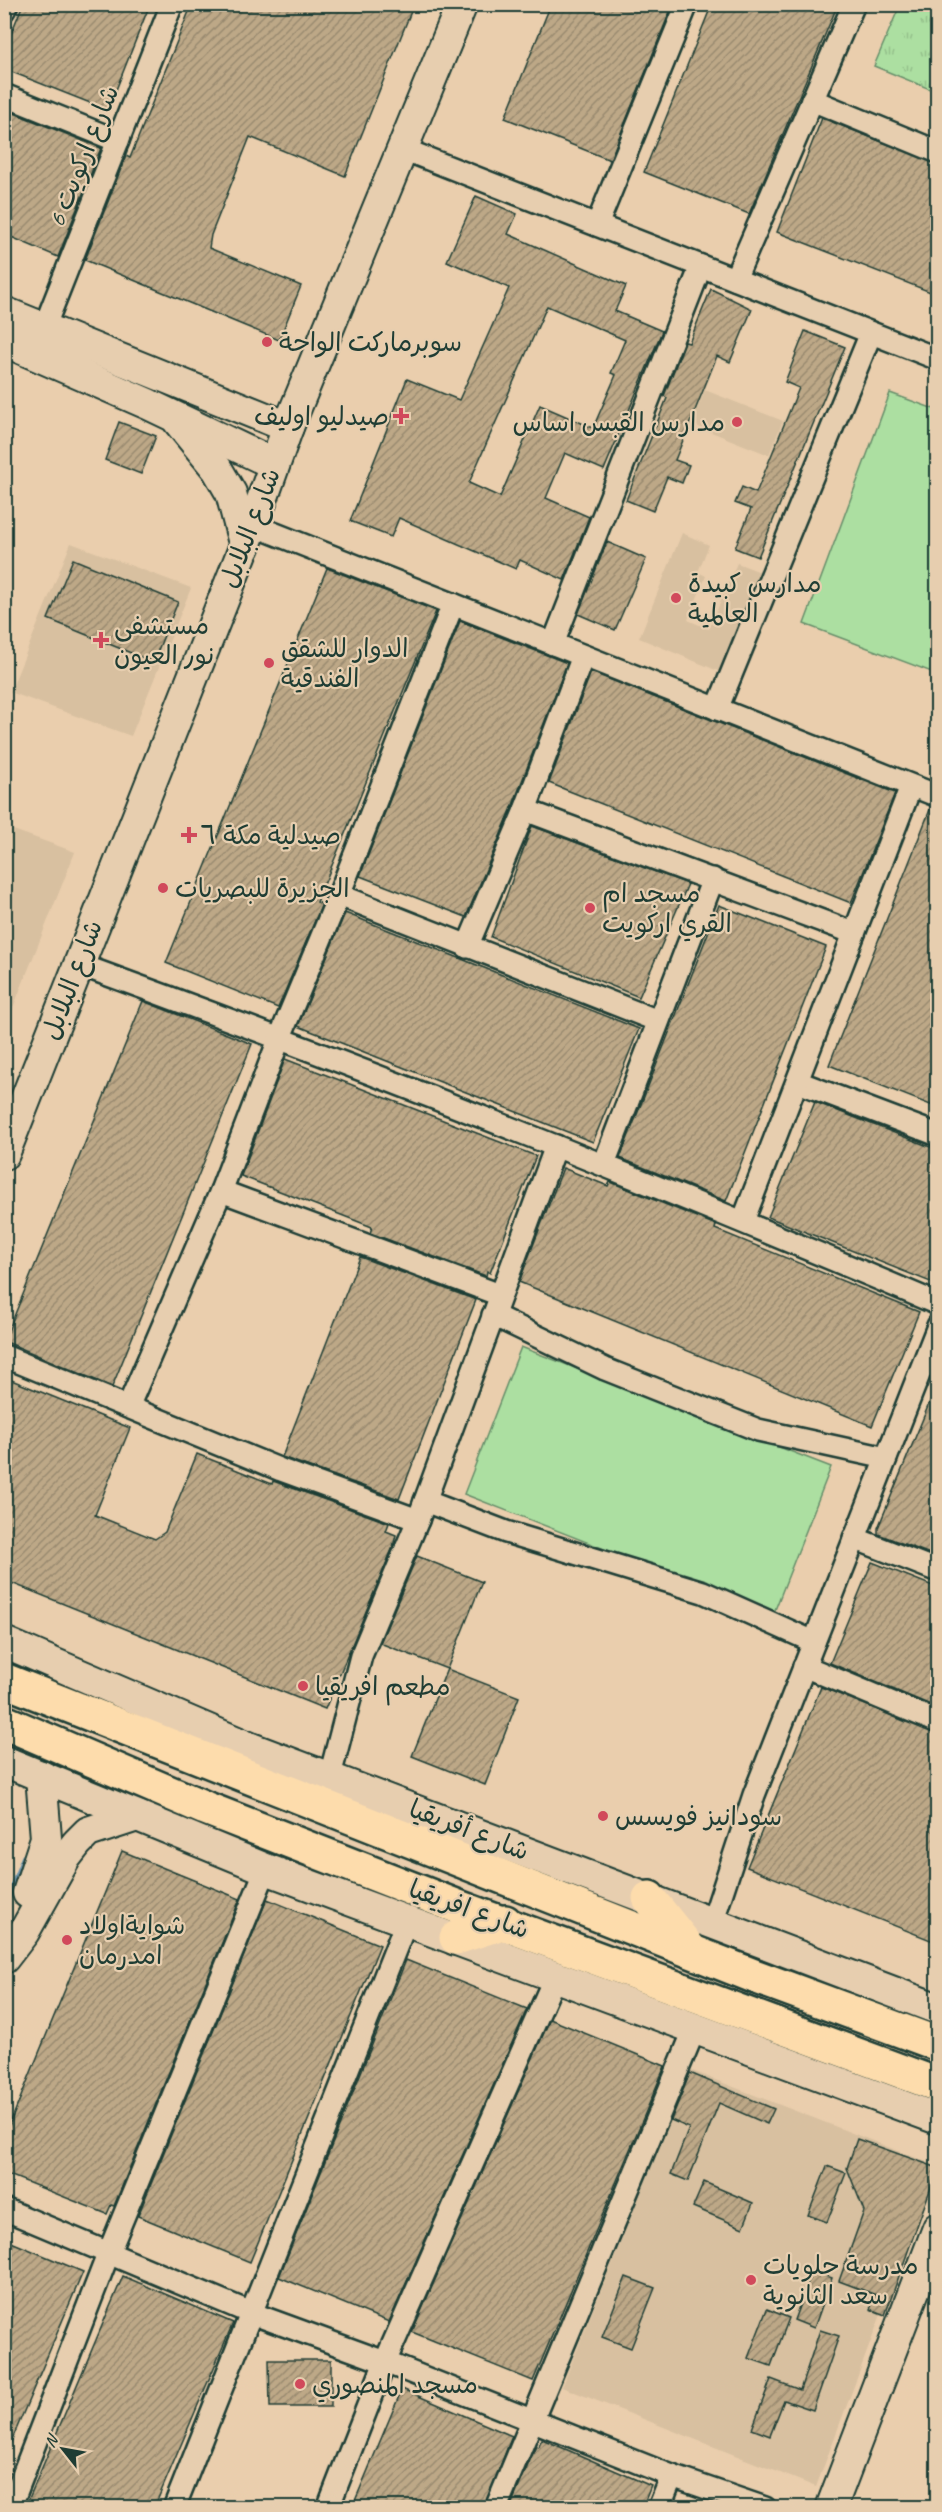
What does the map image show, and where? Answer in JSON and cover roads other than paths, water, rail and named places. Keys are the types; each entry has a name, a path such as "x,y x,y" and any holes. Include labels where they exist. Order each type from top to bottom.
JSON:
{"highway":[{"name":"شارع افريقيا","path":"4,1680 102,1721 938,2044"},
{"name":"شارع افريقيا","path":"4,1722 205,1808 461,1908 505,1922 938,2085"},
{"path":"649,1899 690,1950"},
{"path":"456,1938 505,1922"}],"street":[{"path":"4,10 7,4"},
{"name":"شارع اركويت 6","path":"44,328 172,4"},
{"name":"شارع البلابل","path":"4,1154 249,536 288,428 462,4"},
{"path":"597,225 687,4"},
{"path":"735,279 854,4"},
{"path":"4,95 118,141"},
{"path":"812,100 938,152"},
{"path":"404,149 938,359"},
{"path":"553,644 701,266"},
{"path":"4,312 288,428"},
{"path":"717,709 871,333"},
{"path":"4,341 174,416 274,464"},
{"path":"174,416 217,469 231,493 249,536 453,604 938,796"},
{"path":"128,1407 222,1191 280,1037 339,895 453,604"},
{"path":"467,947 525,810 584,656"},
{"path":"743,1221 911,786"},
{"path":"525,810 854,933"},
{"path":"604,1164 713,879"},
{"path":"339,895 658,1021"},
{"path":"78,964 280,1037 604,1164 938,1304"},
{"path":"798,1082 938,1135"},
{"path":"330,1776 361,1656 421,1510 556,1146"},
{"path":"222,1191 496,1305 605,1369 758,1430 886,1458"},
{"path":"712,1923 754,1795 938,1326"},
{"path":"4,1356 281,1470 506,1532 703,1592 814,1642"},
{"path":"854,1538 938,1571"},
{"name":"شارع أفريقيا","path":"4,1642 251,1748 330,1776 938,2009"},
{"path":"804,1666 938,1722"},
{"path":"4,1761 266,1869 938,2119"},
{"path":"4,1957 40,1863 46,1838 41,1776"},
{"path":"4,1957 24,1932 66,1857 77,1843 88,1832 137,1816"},
{"path":"10,2508 109,2252 266,1869"},
{"path":"174,2508 407,1920"},
{"path":"328,2508 385,2362 555,1977"},
{"path":"496,2508 695,2028"},
{"path":"4,2209 251,2313 385,2362 672,2476 765,2508"},
{"path":"831,2508 938,2228"},
{"path":"659,2508 672,2476"}],"waterway":[{"path":"4,1907 24,1857"}],"place":[{"name":"سوبرماركت الواحة","path":"267,342"},
{"name":"صيدليو اوليف","path":"401,416"},
{"name":"مدارس القبس اساس","path":"737,422"},
{"name":"مدارس كبيدة العالمية","path":"676,598"},
{"name":"مستشفى نور العيون","path":"101,640"},
{"name":"الدوار للشقق الفندقية","path":"269,663"},
{"name":"صيدلية مكة ٦","path":"189,835"},
{"name":"الجزيرة للبصريات","path":"163,888"},
{"name":"مسجد ام القري اركويت","path":"590,908"},
{"name":"مطعم افريقيا","path":"303,1686"},
{"name":"سودانيز فويسس","path":"603,1816"},
{"name":"شوايةاولاد امدرمان","path":"67,1940"},
{"name":"مدرسة حلويات سعد الثانوية","path":"751,2280"},
{"name":"مسجد المنصوري","path":"300,2384"}]}
